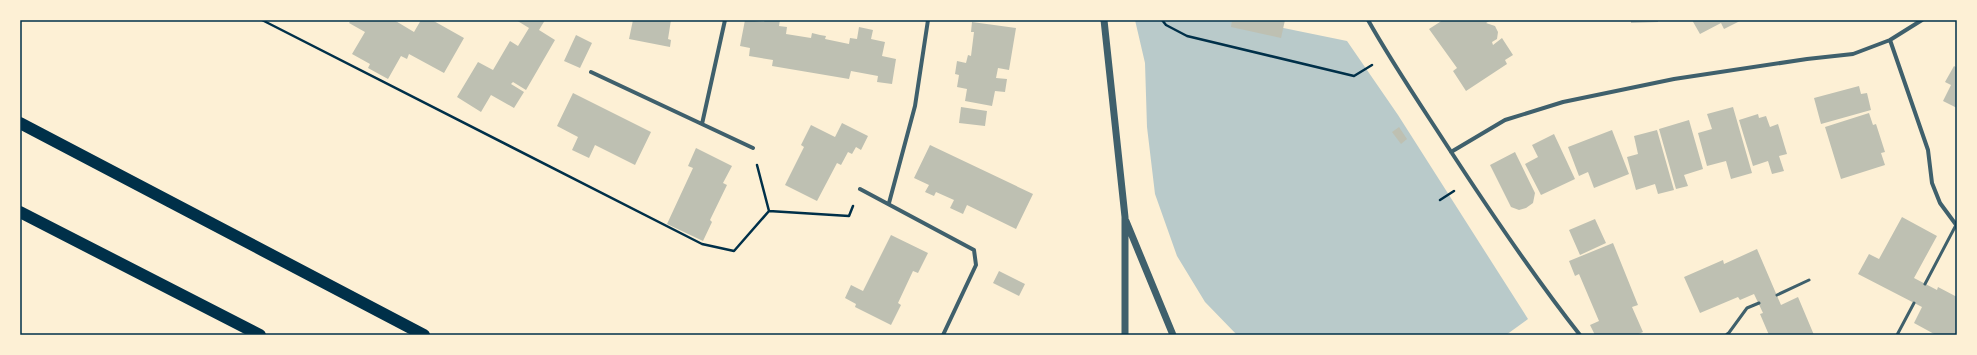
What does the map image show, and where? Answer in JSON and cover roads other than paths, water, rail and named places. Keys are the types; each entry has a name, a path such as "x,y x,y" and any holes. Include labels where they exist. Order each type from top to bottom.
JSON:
{"highway":[{"path":"20,123 424,335"},
{"path":"20,212 260,335"}],"street":[{"path":"702,124 725,20"},
{"path":"889,203 915,106 928,20"},
{"path":"1104,20 1125,217 1125,335"},
{"path":"1368,20 1388,55 1451,152 1551,299 1580,335"},
{"path":"1451,152 1505,120 1563,102 1674,79 1807,59 1853,54 1890,40 1922,20"},
{"path":"1890,40 1928,150 1932,183 1940,203 1956,226"},
{"path":"591,72 753,148"},
{"path":"860,189 889,203 974,250 976,265 943,335"},
{"path":"1125,217 1173,335"}],"lane":[{"path":"1925,284 1956,226"},
{"path":"1777,295 1809,280"},
{"path":"1728,335 1747,308 1759,303"},
{"path":"1897,335 1914,303"}]}
